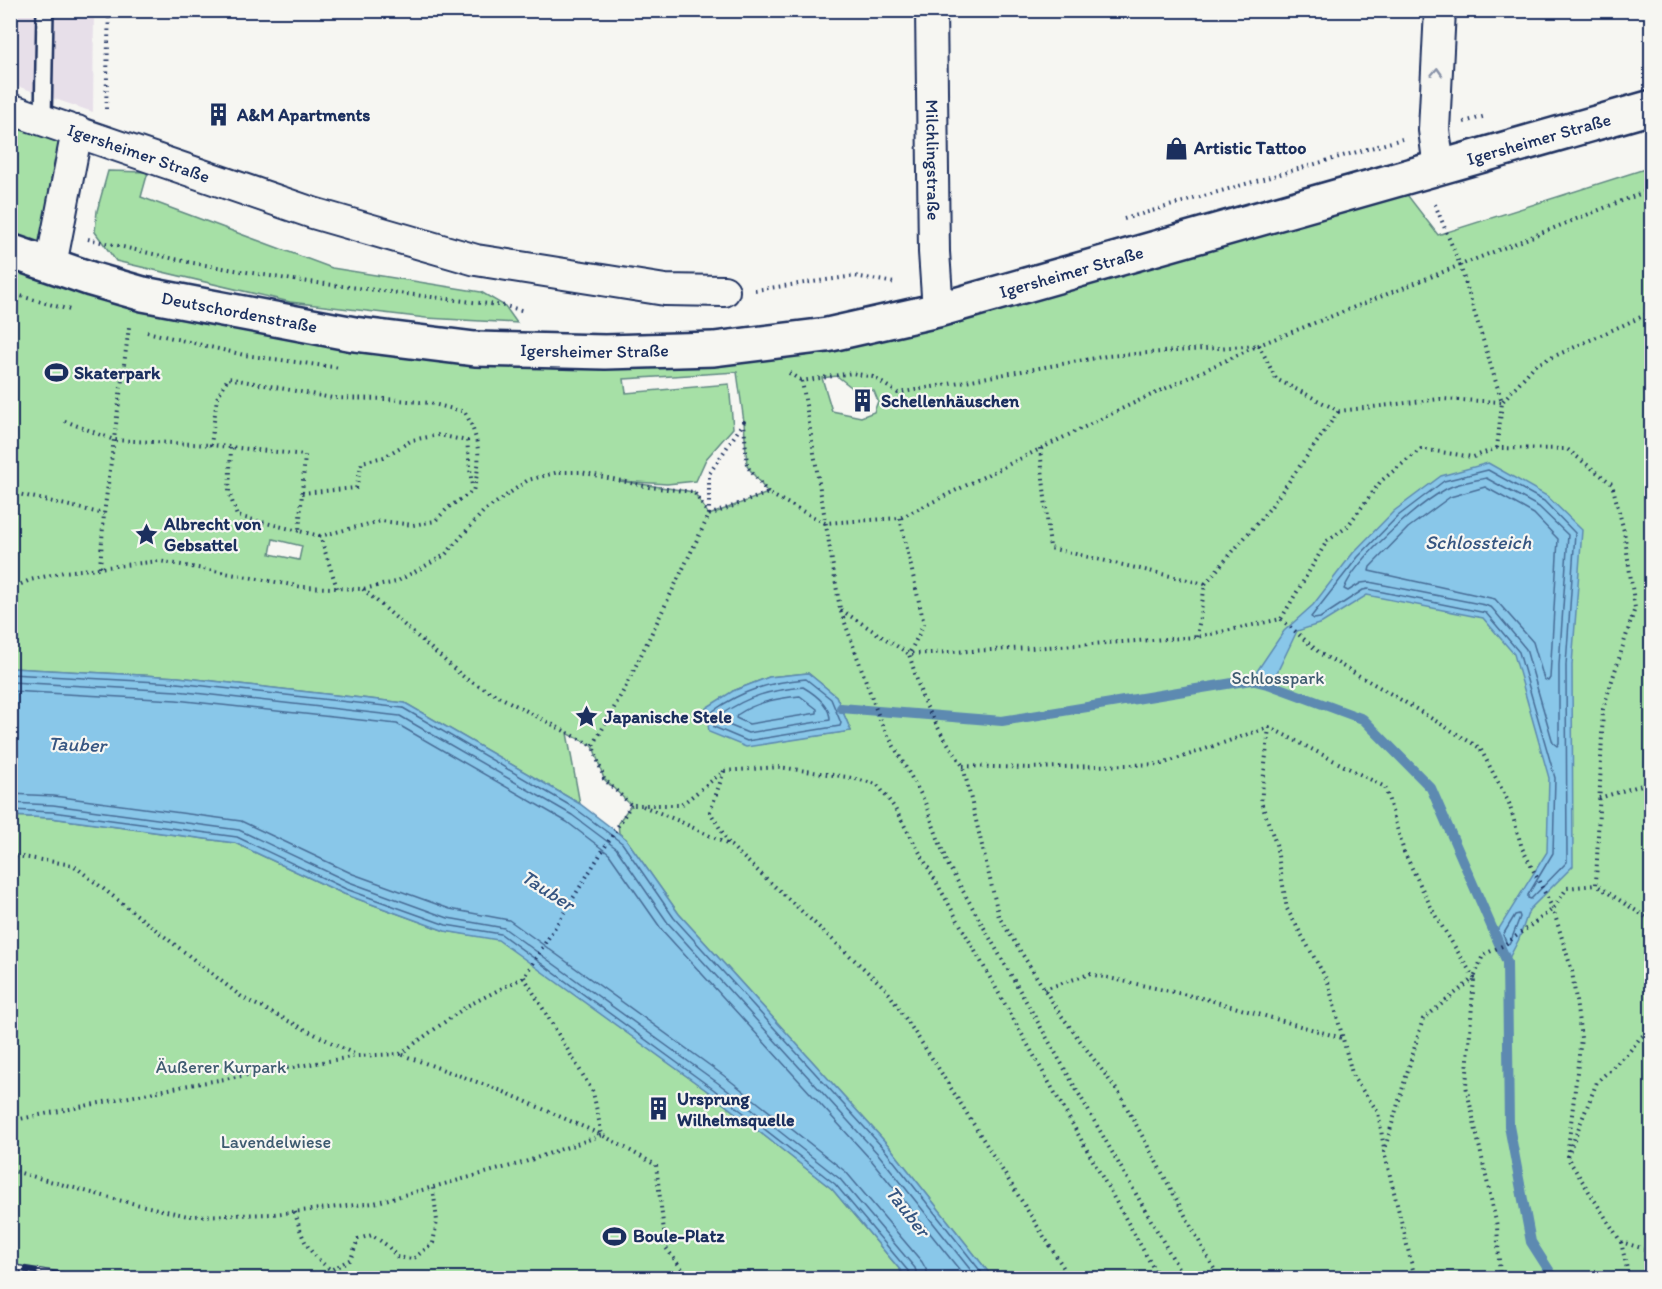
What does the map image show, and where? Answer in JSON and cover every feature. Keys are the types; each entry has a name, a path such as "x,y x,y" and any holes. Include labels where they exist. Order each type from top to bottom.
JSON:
{"street":[{"name":"Milchlingstraße","path":"930,10 934,252 938,310"},
{"path":"1439,168 1434,130 1440,10"},
{"name":"Igersheimer Straße","path":"475,349 605,352 714,349 827,335 938,310 1652,107"},
{"name":"Igersheimer Straße","path":"10,109 313,213 476,260 665,290 724,291"},
{"path":"51,265 77,131"},
{"name":"Deutschordenstraße","path":"10,251 143,294 354,334 475,349"}],"lane":[{"path":"43,120 45,10"}],"path":[{"path":"105,143 109,10"},
{"path":"593,746 628,682 709,515 709,474 744,422 747,466 768,493 825,523 900,518 1040,448 1259,345 1652,189"},
{"path":"58,232 188,262 281,278 505,306 525,311"},
{"path":"1460,265 1502,402 1497,448"},
{"path":"724,291 744,292 855,276 896,284"},
{"path":"1502,402 1535,365 1652,312"},
{"path":"100,567 104,514 129,327"},
{"path":"1259,345 1276,379 1339,411 1440,399 1502,402"},
{"path":"1185,1278 947,863 924,800 881,723 840,609 802,381 852,373 873,376 898,393 1107,356 1259,345"},
{"path":"211,445 217,398 228,378 332,398 387,399 430,403 465,412 475,430 479,470 473,491 449,507 435,521 413,525 381,521 320,536 237,516 229,492 231,448"},
{"path":"1197,637 1205,584 1270,508 1339,411"},
{"path":"65,421 114,440 211,445 306,455 299,531"},
{"path":"302,493 356,488 362,462 384,457 412,440 439,435 467,441 473,491"},
{"path":"1040,448 1050,548 1205,584"},
{"path":"840,609 909,654 1197,637 1281,619 1327,541 1347,527 1381,481 1421,449 1473,457 1497,448 1567,450 1612,484 1624,531 1635,608 1603,709 1596,885"},
{"path":"10,590 30,580 64,572 159,561 303,586 363,589 396,582 445,555 483,512 528,480 560,472 581,472 649,487 694,492 709,515"},
{"path":"10,492 104,514"},
{"path":"709,515 768,493"},
{"path":"900,518 924,624 909,654 923,700 963,766 999,917 1058,1011 1119,1093 1219,1278"},
{"path":"320,536 337,588"},
{"path":"363,589 466,679 593,746 604,779 631,805 681,805 724,771 779,767 877,784 894,807 1159,1278"},
{"path":"1281,619 1321,654 1480,748 1509,802 1522,848 1553,909 1572,971 1581,1038 1567,1157 1621,1242 1629,1278"},
{"path":"963,766 1029,768 1162,764 1269,727 1385,787 1404,852 1435,915 1474,978"},
{"path":"1269,727 1261,802 1276,844 1287,909 1328,981 1353,1077 1378,1112 1384,1151 1415,1278"},
{"path":"724,771 710,812 730,846"},
{"path":"1599,798 1652,782"},
{"path":"400,1054 467,1006 524,977 631,805"},
{"path":"639,805 679,821 730,846 886,989 1070,1278"},
{"path":"10,855 73,865 243,998 357,1056"},
{"path":"1500,1278 1497,1226 1466,1086 1474,978 1483,956 1504,945 1553,909 1567,888 1596,885 1652,921"},
{"path":"1044,988 1090,974 1206,999 1343,1038"},
{"path":"524,977 593,1092 602,1134"},
{"path":"1384,1151 1423,1019 1474,978"},
{"path":"1567,1157 1597,1082 1652,1028"},
{"path":"10,1121 184,1086 357,1056 400,1054 502,1091 602,1134 656,1165 666,1248 689,1278"},
{"path":"10,1170 114,1199 188,1216 274,1214 374,1203 522,1163 602,1134"},
{"path":"295,1212 303,1240 315,1258 331,1270 351,1259 358,1239 372,1235 388,1246 397,1257 414,1259 433,1243 437,1221 433,1187"},
{"path":"1621,1242 1652,1251"}],"shaded area":[{"path":"11,11 94,11 93,112 11,84"}],"green space":[{"name":"Schlosspark","path":"10,118 77,131 51,265 354,334 714,349 1395,179 1438,235 1651,167 1651,1278 993,1278 889,1146 679,914 626,839 619,833 618,823 631,805 604,779 593,746 567,733 580,804 405,703 178,677 11,668","holes":["737,372 747,466 768,493 709,515 694,492 620,481 667,484 696,481 706,459 733,428 729,384 626,393 624,379","837,376 855,390 864,387 874,391 878,401 874,412 861,417 832,411 822,378","273,539 302,546 299,560 270,554","808,673 836,696 851,731 788,740 733,691 769,677"]},
{"path":"108,171 148,172 141,197 332,268 481,292 505,306 517,323 426,318 290,302 116,261 95,232 97,211"},
{"name":"Äußerer Kurpark","path":"10,816 51,818 235,843 344,894 445,931 498,939 710,1093 832,1189 907,1278 80,1278 11,1267"}],"water":[{"name":"Schlossteich","path":"1488,463 1547,496 1582,530 1572,665 1573,866 1529,910 1519,939 1507,962 1495,935 1547,852 1549,778 1514,654 1483,618 1367,595 1322,623 1297,631 1271,685 1251,680 1284,631 1313,605 1353,553 1394,511 1441,476"},
{"name":"Tauber","path":"11,668 178,677 405,703 580,804 626,839 679,914 889,1146 993,1278 907,1278 832,1189 710,1093 498,940 445,931 344,894 235,843 51,818 11,816"},
{"path":"808,673 836,696 851,731 746,747 709,732 706,708 733,691 769,677"}],"waterway":[{"path":"841,708 1002,721 1251,680 1271,685 1363,719 1431,788 1507,962 1509,1126 1531,1242 1554,1278"}],"railway":[{"path":"10,1267 80,1278"}],"place":[{"name":"A&M Apartments","path":"219,115"},
{"name":"Artistic Tattoo","path":"1176,148"},
{"name":"Skaterpark","path":"56,373"},
{"name":"Schellenhäuschen","path":"863,401"},
{"name":"Albrecht von Gebsattel","path":"146,534"},
{"name":"Japanische Stele","path":"586,717"},
{"name":"Ursprung Wilhelmsquelle","path":"659,1109"},
{"name":"Boule-Platz","path":"615,1236"}],"park label":[{"name":"Lavendelwiese","path":"276,1142"}]}
